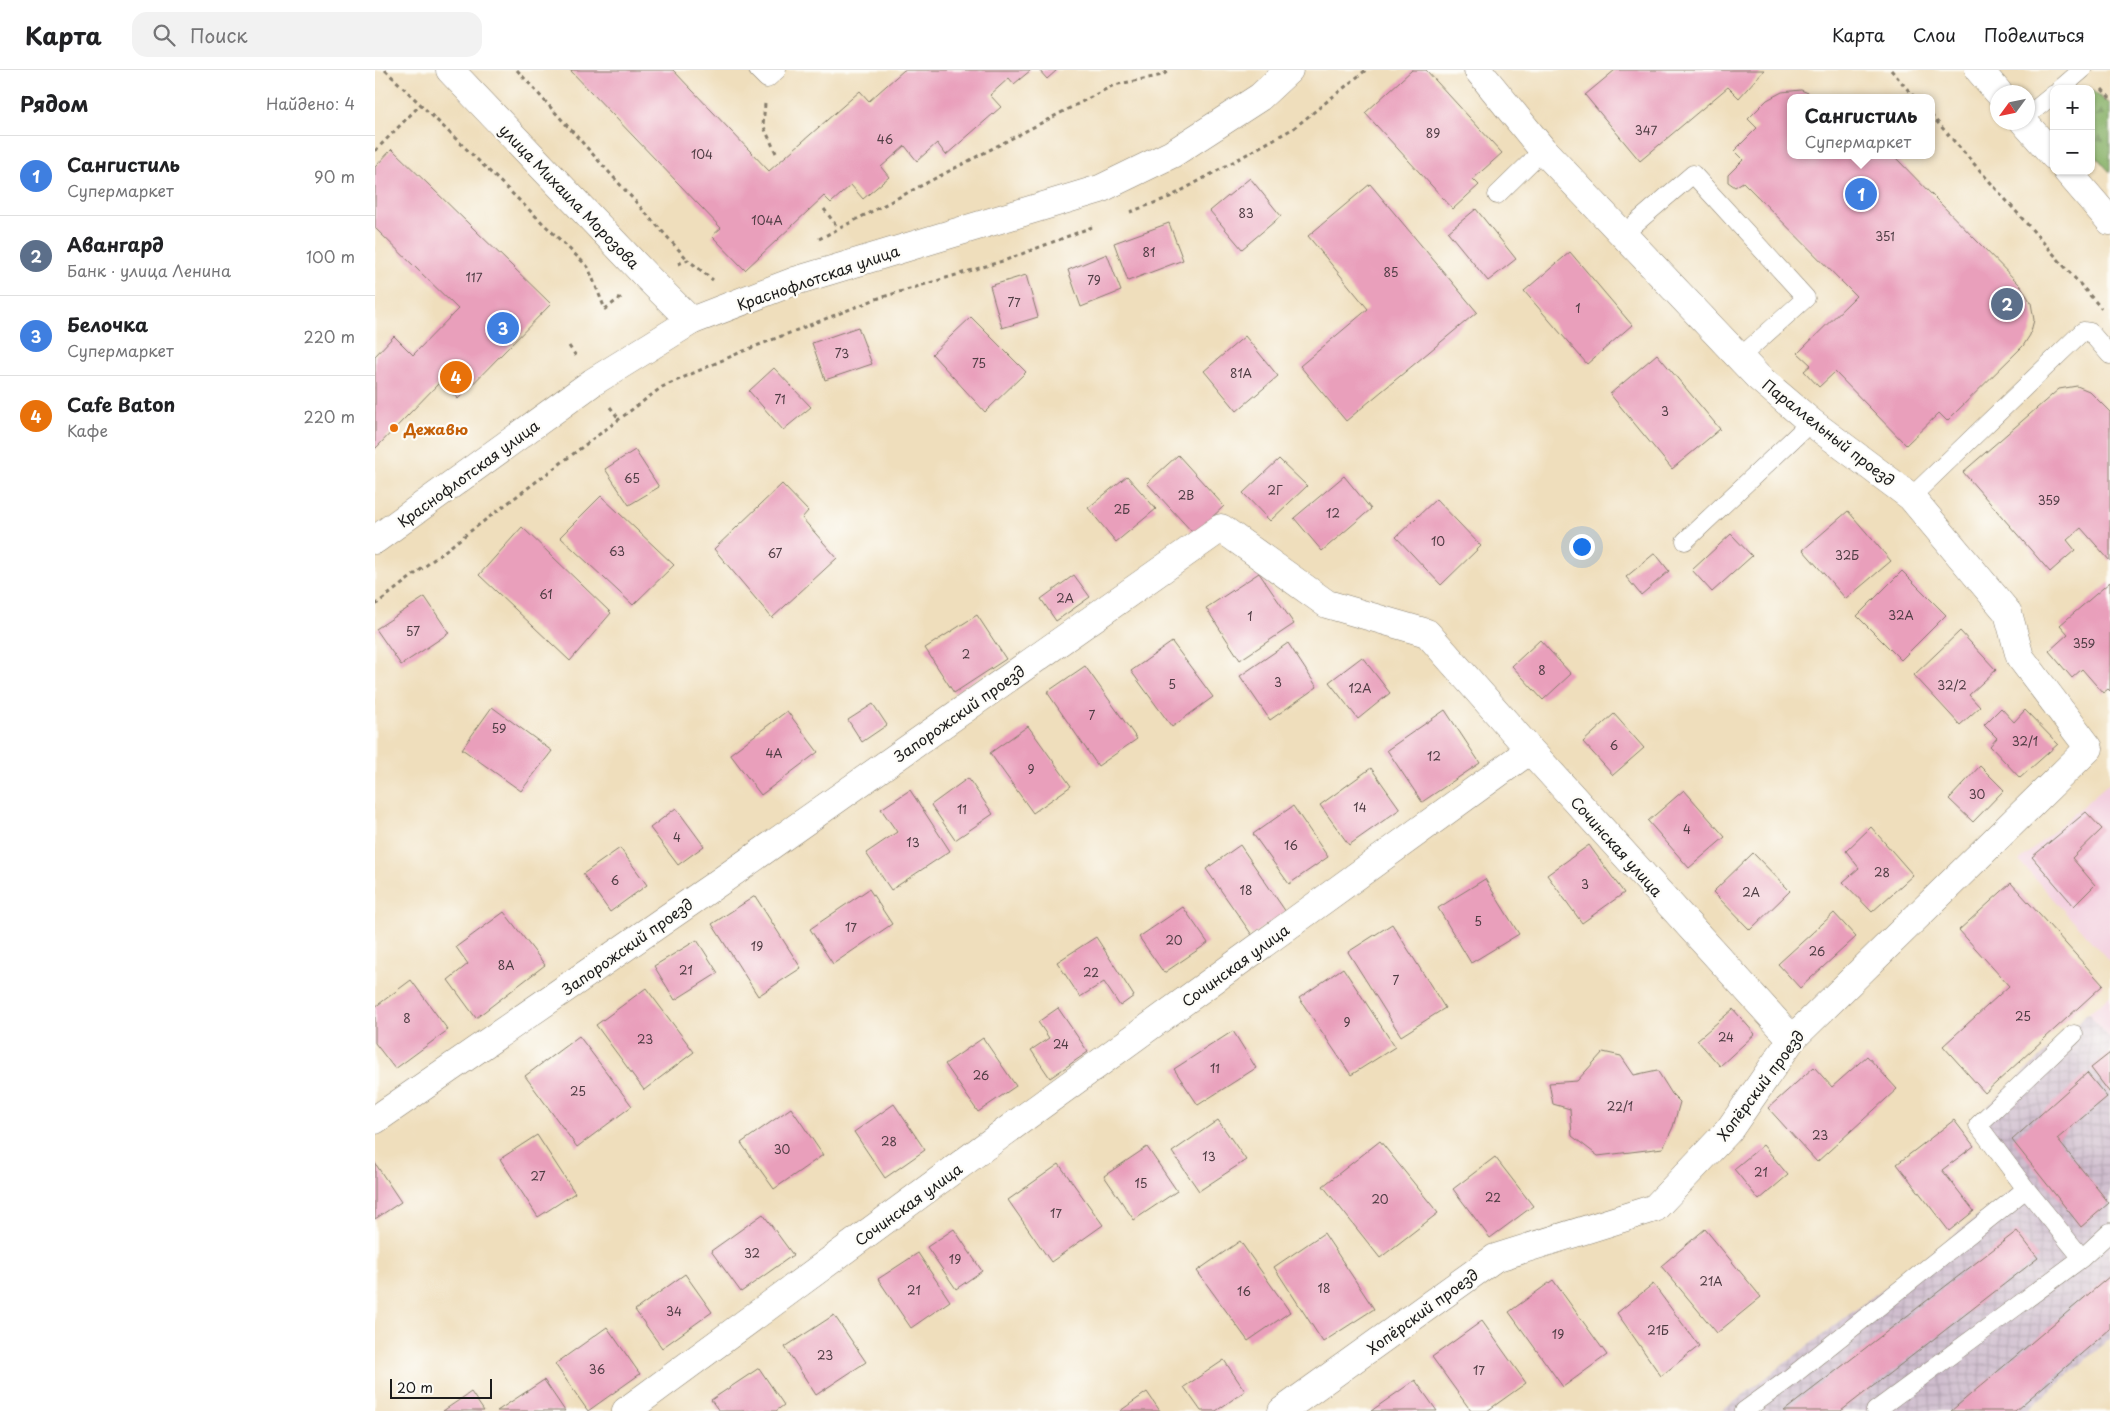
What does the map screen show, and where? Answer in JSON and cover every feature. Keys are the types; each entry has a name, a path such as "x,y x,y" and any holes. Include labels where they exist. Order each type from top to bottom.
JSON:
{"street":[{"name":"улица Михаила Морозова","path":"450,70 691,321"},
{"name":"Краснофлотская улица","path":"375,540 593,382 691,321 795,281 1100,189 1172,154 1260,97 1289,70"},
{"name":"Параллельный проезд","path":"1478,70 1543,150 1739,358 1811,422 1911,497 2008,613 2020,657 2089,748"},
{"path":"1980,70 1992,85"},
{"path":"2031,130 2050,151"},
{"path":"2071,175 2110,220"},
{"name":"Запорожский проезд","path":"375,1120 718,883 1221,528 1327,604 1427,633 1530,750"},
{"name":"Хопёрский проезд","path":"1282,1411 1495,1258 1655,1208 1729,1130 1792,1038 2089,748"},
{"name":"Сочинская улица","path":"626,1411 1017,1123 1530,750 1792,1038"}],"lane":[{"path":"2065,85 2082,70"},
{"path":"2035,109 2050,97"},
{"path":"1497,195 1543,150"},
{"path":"1622,235 1693,174 1805,298 1739,358"},
{"path":"1911,497 2083,331 2090,332 2110,355"},
{"path":"1685,541 1811,422"},
{"path":"2075,1034 1978,1125 2026,1189 2082,1258"},
{"path":"1744,1411 1787,1380 2026,1189"},
{"path":"1875,1411 2082,1258 2110,1232"}],"path":[{"path":"385,70 588,267 605,309 648,278 688,260"},
{"path":"517,70 688,260 715,281"},
{"path":"813,242 1114,85 1163,74 1169,70"},
{"path":"1124,214 1170,196 1294,128 1366,70"},
{"path":"1891,70 1912,94"},
{"path":"767,73 763,125 776,153"},
{"path":"375,151 420,105"},
{"path":"1935,120 2104,310"},
{"path":"824,209 839,229"},
{"path":"375,605 662,387 741,352 876,299 1006,260 1097,225"}],"shaded area":[{"path":"2110,782 2110,962 2019,861"},
{"path":"2110,995 2110,1039 2088,1013"},
{"path":"2088,1013 2110,1039 2110,1339 2027,1411 1722,1411 2017,1187 1971,1122"}],"green space":[{"path":"2095,93 2110,104 2110,172 2095,155"}],"building":[{"path":"570,70 673,70 769,171 860,91 869,101 904,70 1031,70 1014,84 1009,78 990,95 1001,107 946,155 937,143 917,161 905,146 881,167 889,177 863,199 851,185 831,203 824,196 745,270 712,236 721,228"},
{"path":"1039,70 1057,70 1047,79"},
{"path":"1412,70 1426,70 1502,153 1473,179 1479,185 1453,209 1365,113"},
{"path":"1615,70 1764,70 1739,98 1728,87 1640,161 1585,95"},
{"path":"1801,90 1810,94 1787,94 1787,159 1897,159 2021,286 2031,303 2034,320 2030,335 2023,346 1947,421 1939,413 1906,445 1835,372 1819,387 1804,371 1811,365 1798,353 1856,296 1743,182 1735,187 1728,182 1728,175 1743,160 1734,151 1757,128 1748,119 1767,100 1782,92"},
{"path":"392,149 551,304 458,399 440,382 375,449 375,356 394,336 413,355 458,309 375,228 375,167"},
{"path":"1250,178 1281,216 1242,249 1210,211"},
{"path":"1370,184 1477,312 1346,421 1300,366 1368,309 1308,236"},
{"path":"1476,209 1516,259 1488,281 1448,232"},
{"path":"1169,223 1183,260 1128,281 1114,243"},
{"path":"1570,252 1632,325 1587,364 1524,291"},
{"path":"1107,254 1121,291 1081,307 1068,270"},
{"path":"1026,275 1038,317 1002,328 990,286"},
{"path":"971,317 1026,372 985,412 932,354"},
{"path":"858,327 872,364 825,380 812,343"},
{"path":"1245,336 1278,376 1237,411 1204,371"},
{"path":"1657,354 1720,429 1672,469 1610,394"},
{"path":"774,368 811,407 783,430 749,391"},
{"path":"2077,386 2089,391 2110,412 2110,561 2081,528 2067,540 2075,550 2050,572 1963,472 2059,389"},
{"path":"635,450 659,487 629,505 605,469"},
{"path":"1178,455 1224,506 1194,534 1147,483"},
{"path":"1279,459 1307,486 1270,521 1243,493"},
{"path":"1127,476 1156,509 1116,542 1088,508"},
{"path":"1344,476 1371,509 1322,551 1294,518"},
{"path":"782,484 808,511 802,518 837,558 772,618 714,549"},
{"path":"601,496 674,565 633,605 560,537"},
{"path":"1436,499 1481,546 1441,585 1396,537"},
{"path":"1848,511 1891,561 1846,599 1803,550"},
{"path":"522,527 611,613 570,661 479,575"},
{"path":"1731,534 1752,556 1712,592 1692,570"},
{"path":"1655,553 1669,571 1641,595 1626,577"},
{"path":"1902,571 1946,615 1901,660 1857,616"},
{"path":"1259,573 1294,624 1240,660 1206,608"},
{"path":"1074,575 1090,597 1056,621 1041,599"},
{"path":"2110,582 2110,691 2108,689 2103,693 2082,669 2072,678 2049,651 2068,634 2060,625"},
{"path":"425,597 449,633 401,665 376,629"},
{"path":"977,615 1006,659 954,693 925,648"},
{"path":"1960,631 1996,670 1969,695 1980,707 1960,725 1914,675"},
{"path":"1540,640 1571,674 1543,700 1512,666"},
{"path":"1172,642 1213,697 1172,727 1131,671"},
{"path":"1288,643 1317,687 1270,720 1240,676"},
{"path":"1362,657 1390,693 1358,719 1329,682"},
{"path":"1085,666 1137,739 1098,766 1047,692"},
{"path":"873,704 887,725 862,742 848,720"},
{"path":"492,707 552,751 521,791 462,749"},
{"path":"2001,708 2014,722 2025,710 2058,744 2020,778 1990,746 1997,738 1984,725"},
{"path":"1445,710 1480,763 1422,802 1387,750"},
{"path":"787,711 818,752 761,795 730,754"},
{"path":"1614,714 1644,748 1613,775 1583,742"},
{"path":"1028,726 1071,786 1033,813 990,753"},
{"path":"1980,766 2004,790 1973,822 1949,799"},
{"path":"1371,768 1400,809 1349,845 1320,805"},
{"path":"968,778 993,814 955,840 931,805"},
{"path":"910,790 950,851 891,890 866,853 897,832 881,809"},
{"path":"1684,790 1725,837 1689,868 1648,821"},
{"path":"1293,806 1328,857 1289,884 1253,834"},
{"path":"676,808 704,846 678,865 650,828"},
{"path":"2086,812 2102,829 2072,858 2095,885 2074,906 2032,857"},
{"path":"1871,827 1913,875 1872,912 1843,882 1859,868 1846,851"},
{"path":"1240,845 1286,912 1252,935 1206,869"},
{"path":"1589,845 1624,893 1582,923 1547,875"},
{"path":"620,848 647,885 610,912 583,874"},
{"path":"1753,853 1790,891 1750,930 1713,892"},
{"path":"1485,879 1519,934 1471,963 1438,908"},
{"path":"2011,883 2103,985 1985,1093 1943,1046 2009,986 1959,930"},
{"path":"869,889 892,924 833,964 810,929"},
{"path":"755,896 801,968 758,996 712,924"},
{"path":"1183,907 1208,943 1164,973 1139,937"},
{"path":"504,912 545,965 476,1018 448,980 468,964 456,947"},
{"path":"1834,913 1856,937 1800,988 1778,964"},
{"path":"1392,924 1445,1008 1401,1036 1348,952"},
{"path":"1096,937 1134,996 1120,1006 1104,982 1080,997 1057,962"},
{"path":"697,940 718,973 675,1000 654,966"},
{"path":"1343,968 1395,1047 1351,1075 1299,998"},
{"path":"411,980 448,1030 395,1069 375,1043 375,1007"},
{"path":"646,988 694,1052 644,1090 596,1025"},
{"path":"1058,1008 1088,1052 1050,1078 1031,1050 1049,1038 1038,1022"},
{"path":"1733,1009 1755,1034 1720,1066 1697,1040"},
{"path":"1233,1031 1256,1068 1198,1105 1174,1069"},
{"path":"579,1036 632,1106 577,1147 525,1076"},
{"path":"983,1038 1016,1086 978,1112 945,1064"},
{"path":"1603,1052 1621,1056 1634,1075 1657,1070 1672,1094 1680,1102 1673,1127 1663,1148 1598,1156 1572,1136 1570,1109 1553,1104 1549,1083 1577,1081"},
{"path":"2110,1053 2110,1093 2091,1068"},
{"path":"1867,1056 1897,1089 1817,1162 1768,1108 1814,1067 1832,1087"},
{"path":"2087,1073 2107,1097 2057,1139 2109,1203 2081,1227 2012,1140"},
{"path":"894,1104 925,1150 885,1178 854,1132"},
{"path":"791,1108 823,1155 774,1189 741,1143"},
{"path":"1218,1120 1246,1160 1199,1191 1172,1152"},
{"path":"1954,1120 1974,1146 1942,1170 1974,1211 1949,1231 1897,1164"},
{"path":"537,1135 575,1193 538,1217 500,1159"},
{"path":"1380,1141 1438,1213 1380,1258 1323,1186"},
{"path":"1763,1145 1788,1175 1759,1200 1734,1169"},
{"path":"1147,1147 1177,1191 1134,1220 1104,1176"},
{"path":"1495,1157 1533,1206 1490,1238 1453,1189"},
{"path":"375,1163 401,1202 375,1219"},
{"path":"1059,1164 1103,1225 1051,1262 1008,1200"},
{"path":"763,1214 793,1255 741,1292 711,1251"},
{"path":"954,1229 982,1271 956,1289 927,1247"},
{"path":"1705,1229 1761,1297 1717,1333 1661,1266"},
{"path":"2017,1231 2038,1258 1841,1411 1784,1411"},
{"path":"1324,1233 1374,1309 1323,1342 1274,1267"},
{"path":"1240,1241 1290,1312 1248,1341 1197,1271"},
{"path":"918,1253 950,1301 911,1328 878,1279"},
{"path":"685,1274 712,1312 662,1348 635,1310"},
{"path":"2110,1276 2110,1329 2015,1411 1951,1411"},
{"path":"1553,1280 1607,1355 1563,1387 1509,1312"},
{"path":"1653,1284 1699,1346 1661,1376 1617,1313"},
{"path":"834,1315 866,1362 816,1395 785,1347"},
{"path":"1482,1321 1526,1383 1487,1411 1471,1411 1432,1357"},
{"path":"607,1327 640,1374 588,1411 555,1364"},
{"path":"1224,1360 1245,1391 1216,1411 1201,1411 1184,1387"},
{"path":"759,1368 784,1405 776,1411 719,1411 711,1400"},
{"path":"544,1380 565,1411 497,1411"},
{"path":"1415,1380 1437,1411 1371,1411"},
{"path":"471,1392 484,1411 443,1411"},
{"path":"1147,1392 1160,1411 1120,1411"}],"place":[{"name":"Сангистиль","path":"1861,194"},
{"name":"Авангард","path":"2007,304"},
{"name":"Белочка","path":"503,328"},
{"name":"Cafe Baton","path":"456,377"},
{"name":"Дежавю","path":"394,428"}]}
